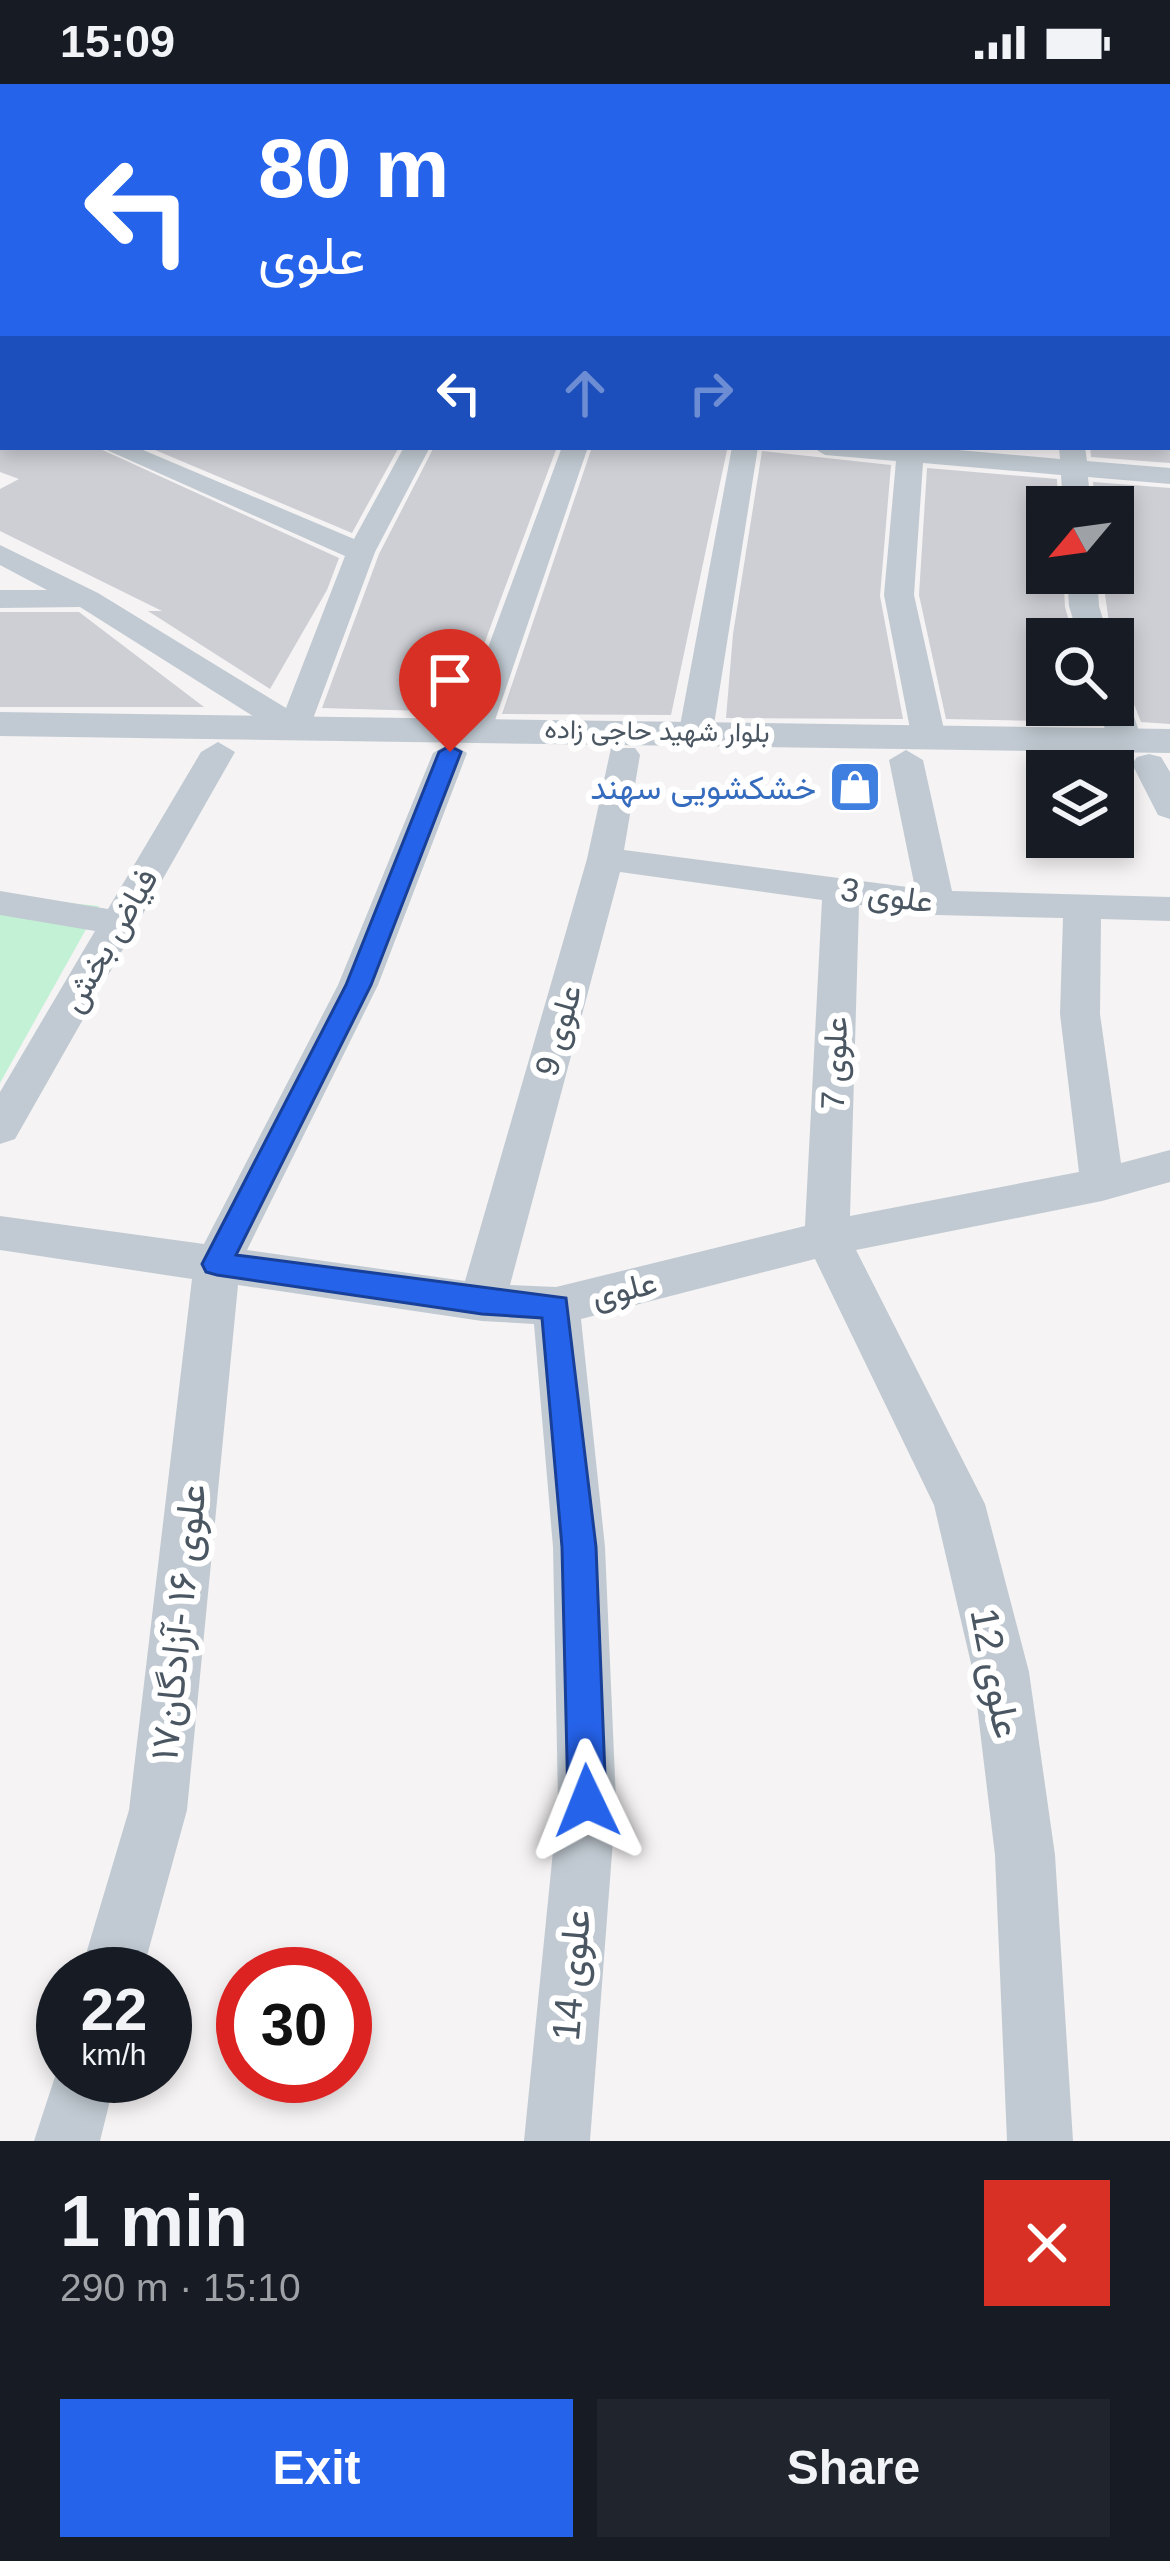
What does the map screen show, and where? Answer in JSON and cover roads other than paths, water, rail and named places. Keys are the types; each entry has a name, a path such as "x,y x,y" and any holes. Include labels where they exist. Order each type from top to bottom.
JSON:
{"street":[{"path":"120,450 361,552"},
{"path":"295,728 361,552 415,450"},
{"path":"217,1264 358,985 462,741 574,450"},
{"path":"696,731 744,450"},
{"path":"936,903 899,595 910,451 1073,457 1170,476"},
{"path":"0,554 87,599 222,723"},
{"path":"0,599 87,599"},
{"name":"بلوار شهید حاجی زاده","path":"0,749 222,723 462,741 696,731 917,747"},
{"name":"بلوار شهید حاجی زاده","path":"0,724 222,723 623,755 1145,742"},
{"name":"فیاض بخش","path":"0,1128 119,922 222,723"},
{"path":"1145,742 1170,808"},
{"name":"علوی 9","path":"482,1302 605,859 623,755"},
{"name":"علوی 3","path":"605,859 936,903 1170,909"},
{"name":"علوی 7","path":"827,1238 841,888"},
{"path":"0,903 119,922"},
{"path":"1082,907 1080,1014 1102,1184"},
{"name":"علوی","path":"0,1233 482,1302 556,1306 827,1238 1102,1184 1170,1166"},
{"name":"علوی 12","path":"827,1238 959,1504 1001,1672 1025,1855 1040,2141"},
{"name":"علوی ۱۶ -آزادگان۱۷","path":"119,1947 158,1810 217,1264"},
{"name":"علوی 14","path":"556,1306 579,1547 587,1801 557,2141"},
{"path":"67,2141 77,2103"}],"place":[{"name":"خشکشویی سهند","path":"855,787"}]}
